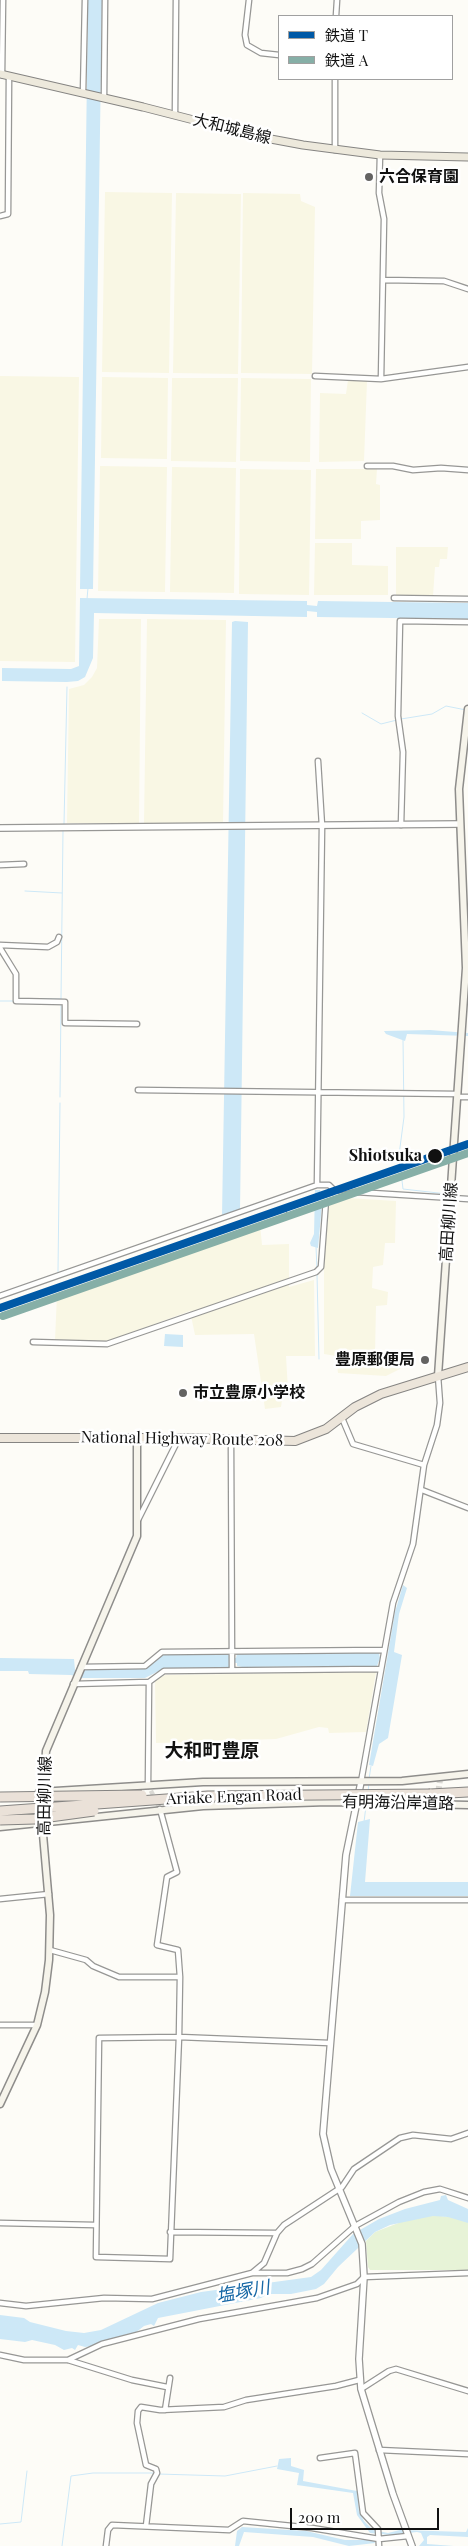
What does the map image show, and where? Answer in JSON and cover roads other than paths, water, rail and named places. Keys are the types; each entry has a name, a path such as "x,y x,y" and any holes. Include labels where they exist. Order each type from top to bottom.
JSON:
{"highway":[{"name":"National Highway Route 208","path":"0,1438 137,1437 295,1441 326,1428 355,1407 381,1394 468,1367"},
{"name":"Ariake Engan Road","path":"0,1812 208,1796 468,1792"},
{"path":"0,1796 208,1796"},
{"path":"0,1820 43,1818 208,1796"}],"main road":[{"name":"大和城島線","path":"4,75 103,97 260,137 380,156 468,156"},
{"name":"高田柳川線","path":"438,1376 461,1027 467,970 459,789 468,713"},
{"name":"高田柳川線","path":"0,2104 37,2025 45,1992 50,1950 49,1894 42,1823 42,1792 46,1751 137,1536 137,1437"},
{"name":"有明海沿岸道路","path":"148,1785 312,1781 361,1782 441,1778 468,1774"},
{"path":"0,1796 148,1785"},
{"name":"有明海沿岸道路","path":"160,1809 312,1802 468,1805"},
{"path":"0,1827 160,1809"}],"street":[{"path":"0,216 8,214 3,0"},
{"path":"84,93 85,0"},
{"path":"103,97 105,0"},
{"path":"174,115 176,0"},
{"path":"249,0 245,35 247,45 261,53 278,55"},
{"path":"336,15 337,0"},
{"path":"336,80 336,150"},
{"path":"380,156 379,193 384,219 381,379"},
{"path":"383,280 444,281 468,289"},
{"path":"315,376 381,379 468,367"},
{"path":"367,466 393,466 413,470 441,468 468,470"},
{"path":"394,598 468,599"},
{"path":"401,825 404,752 398,716 400,621 468,622"},
{"path":"317,1185 322,826 318,761"},
{"path":"0,828 460,824"},
{"path":"1,865 24,864"},
{"path":"0,947 48,947 57,942 59,937"},
{"path":"0,947 16,974 16,1001 65,1002 65,1023 138,1024"},
{"path":"138,1090 318,1092 468,1097"},
{"path":"0,1296 317,1185 329,1185 335,1191 336,1196"},
{"path":"289,1211 336,1196 356,1192 468,1199"},
{"path":"33,1342 107,1344 316,1272 321,1267 326,1200"},
{"path":"412,2546 379,2450 361,2389 364,2277 362,2244 339,2189 326,2152 323,2134 346,1855 393,1603 413,1544 424,1465 439,1415 438,1376"},
{"path":"342,1418 353,1444 424,1465"},
{"path":"137,1521 179,1438"},
{"path":"232,1670 230,1508 237,1441"},
{"path":"422,1490 468,1508"},
{"path":"77,1675 145,1666 162,1652 384,1650"},
{"path":"77,1675 149,1682 164,1671 380,1669"},
{"path":"148,1785 149,1682"},
{"path":"160,1809 177,1872 167,1877 156,1945 178,1950 180,1977 179,2037 170,2259 96,2257 94,2225 99,2038 179,2037 329,2043"},
{"path":"0,1899 49,1894"},
{"path":"342,1900 468,1900"},
{"path":"50,1950 86,1960 93,1966 119,1977 180,1977"},
{"path":"0,2025 37,2025"},
{"path":"252,2273 264,2263 277,2233 284,2225 339,2189 346,2183 354,2169 400,2138 414,2135 451,2139 468,2133"},
{"path":"0,2303 26,2306 104,2298 152,2299 252,2273 287,2273 302,2269 356,2228 399,2202 424,2192 440,2189 468,2198"},
{"path":"0,2223 94,2225"},
{"path":"170,2232 277,2233"},
{"path":"68,2360 102,2344 200,2319 318,2298 357,2284 364,2277 468,2272"},
{"path":"0,2355 24,2360 68,2360 132,2380 167,2387"},
{"path":"361,2389 389,2370 396,2369 468,2390"},
{"path":"165,2410 167,2387 170,2378"},
{"path":"146,2526 152,2484 157,2473 156,2469 146,2465 137,2416 142,2407 146,2406 165,2410 224,2407 246,2400 336,2386 360,2380"},
{"path":"379,2450 468,2454"},
{"path":"320,2458 355,2453 363,2513 378,2529 378,2546"},
{"path":"106,2546 108,2530 112,2525 229,2530 243,2521 312,2528 379,2539 408,2536"}],"water":[{"path":"88,0 102,0 93,589 80,589"},
{"path":"80,598 307,601 307,605 317,606 318,601 468,603 468,619 317,617 317,612 307,611 307,617 94,613 93,658 85,677 78,681 67,682 2,681 2,668 71,669 79,666"},
{"path":"232,622 248,622 240,1210 222,1216"},
{"path":"430,1030 468,1033 468,1036 407,1034 405,1041 386,1034 384,1031"},
{"path":"315,1190 320,1190 322,1204 318,1248 311,1246 310,1243 314,1234"},
{"path":"165,1334 183,1335 183,1347 164,1346"},
{"path":"403,1585 407,1588 399,1614 394,1652 402,1655 388,1738 379,1744 373,1766 369,1765 395,1612"},
{"path":"242,1653 379,1653 380,1658 377,1666 242,1667 237,1666 237,1663 230,1663 230,1668 165,1668 145,1678 80,1678 71,1675 29,1674 28,1671 0,1671 0,1658 74,1659 75,1670 81,1673 89,1668 145,1667 163,1654 229,1654 229,1658 236,1658 237,1654"},
{"path":"370,1819 365,1882 468,1882 468,1896 350,1896 358,1822"},
{"name":"塩塚川","path":"446,2195 448,2200 468,2209 468,2223 448,2217 433,2216 390,2225 375,2232 338,2267 324,2284 316,2289 291,2294 268,2294 261,2298 158,2318 154,2326 151,2324 144,2326 135,2333 101,2345 85,2347 78,2345 75,2350 72,2348 64,2350 55,2345 32,2340 25,2342 0,2339 0,2315 24,2318 30,2322 66,2331 84,2333 101,2330 158,2303 201,2292 311,2277 321,2270 353,2234 379,2219 405,2209 440,2200 441,2196"},
{"path":"291,2458 291,2466 304,2470 303,2481 357,2491 359,2511 364,2521 373,2530 388,2533 400,2530 466,2532 468,2528 468,2537 430,2535 427,2537 427,2544 454,2546 419,2546 424,2540 421,2533 390,2535 370,2533 357,2515 353,2493 297,2485 299,2473 277,2469 279,2459"},
{"path":"242,2527 306,2531 345,2540 374,2540 375,2543 349,2546 313,2537 244,2532 239,2546 235,2546 237,2531"}],"waterway":[{"path":"87,599 88,588"},
{"path":"64,824 67,687"},
{"path":"401,719 432,714 446,706 466,710"},
{"path":"362,713 381,724 397,720"},
{"path":"61,999 63,831"},
{"path":"25,891 62,893"},
{"path":"18,999 61,999"},
{"path":"0,1001 14,1001"},
{"path":"60,1097 61,1003"},
{"path":"403,1039 404,1117 399,1155 403,1189 447,1194"},
{"path":"58,1272 60,1103"},
{"path":"316,1246 317,1270"},
{"path":"317,1274 319,1359"},
{"path":"369,1779 371,1766"},
{"path":"368,1792 369,1783"},
{"path":"364,1822 366,1806"},
{"path":"158,2474 225,2476 277,2466"},
{"path":"0,2524 21,2522 27,2471"},
{"path":"62,2546 71,2476 93,2473 154,2473"}],"tunnel":[{"path":"437,1801 440,1780"},
{"path":"148,1785 160,1809"}],"rail line":[{"name":"T","path":"0,1308 468,1144"},
{"name":"A","path":"3,1316 468,1153"}],"place":[{"name":"六合保育園","path":"369,177"},
{"name":"Shiotsuka","path":"435,1156"},
{"name":"豊原郵便局","path":"425,1360"},
{"name":"市立豊原小学校","path":"183,1393"}],"district":[{"name":"大和町豊原","path":"212,1751"}]}
